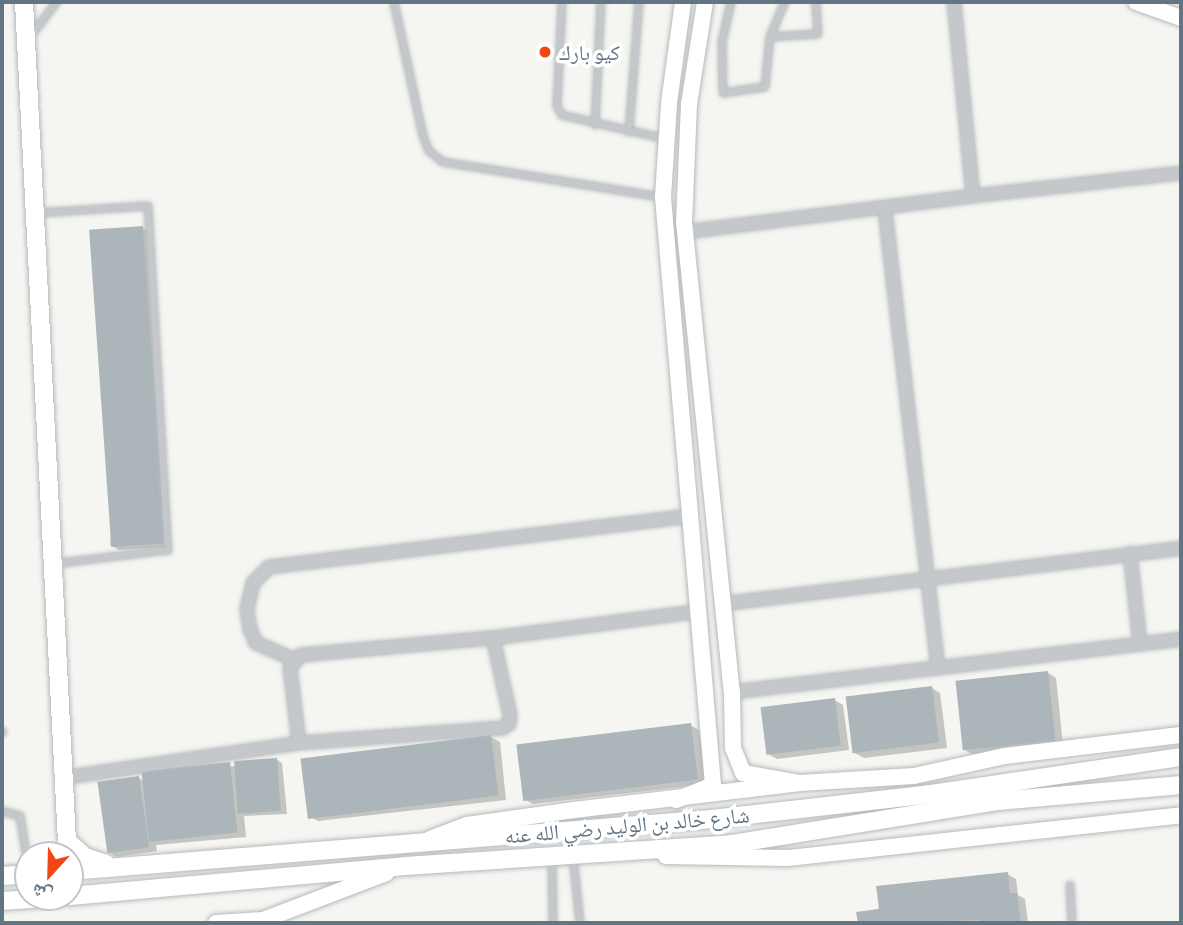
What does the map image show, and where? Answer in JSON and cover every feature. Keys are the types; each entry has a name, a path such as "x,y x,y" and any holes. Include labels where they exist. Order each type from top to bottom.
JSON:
{"main road":[{"path":"23,2 67,841 85,858 113,867"},
{"name":"شارع خالد بن الوليد رضي الله عنه","path":"84,870 712,819 930,794 1181,757"},
{"name":"شارع خالد بن الوليد رضي الله عنه","path":"84,895 405,866 732,844 998,801 1181,785"}],"street":[{"path":"676,800 713,785 663,197 666,139 683,2"},
{"path":"705,2 689,104 685,232 732,692 733,748 743,773 800,783"},
{"path":"954,2 973,196"},
{"path":"1136,2 1181,18"},
{"path":"685,232 1181,173"},
{"path":"885,210 938,667"},
{"path":"295,660 256,643 250,629 247,609 253,583 269,567 691,516"},
{"path":"721,604 929,576 1181,548"},
{"path":"1130,553 1140,644"},
{"path":"299,743 290,668 301,654 493,638 700,611"},
{"path":"62,778 299,743 502,728 509,724 510,715 493,638"},
{"path":"732,692 1181,639"},
{"path":"421,842 467,825 800,783 914,776 1004,756 1181,735"},
{"path":"576,855 788,858 1181,815"},
{"path":"216,923 263,920 405,866"}],"lane":[{"path":"27,75 34,26 57,2"},
{"path":"394,2 423,136 429,151 443,162 663,197"},
{"path":"562,2 557,106 570,120 666,139"},
{"path":"595,125 601,2"},
{"path":"629,132 639,2"},
{"path":"731,2 722,42 723,93 765,87 770,37 785,2"},
{"path":"770,37 818,34 816,2"},
{"path":"34,214 148,206 168,550 51,565"},
{"path":"2,811 20,816 24,841"},
{"path":"576,855 580,923"},
{"path":"552,856 553,923"},
{"path":"1070,886 1072,923"}],"building":[{"path":"143,226 165,543 111,547 89,230"},
{"path":"1048,671 1055,741 963,750 956,681"},
{"path":"932,686 939,743 853,753 846,697"},
{"path":"835,698 841,746 766,755 761,707"},
{"path":"691,723 698,780 523,801 516,744"},
{"path":"491,735 498,796 308,819 300,758"},
{"path":"277,758 281,811 238,814 234,761"},
{"path":"230,762 237,833 149,842 141,771"},
{"path":"139,776 149,847 107,853 97,782"},
{"path":"1008,872 1010,893 1017,893 1021,923 981,923 980,920 858,923 856,912 879,909 876,886"}],"place":[{"name":"كيو بارك","path":"545,52"}]}
